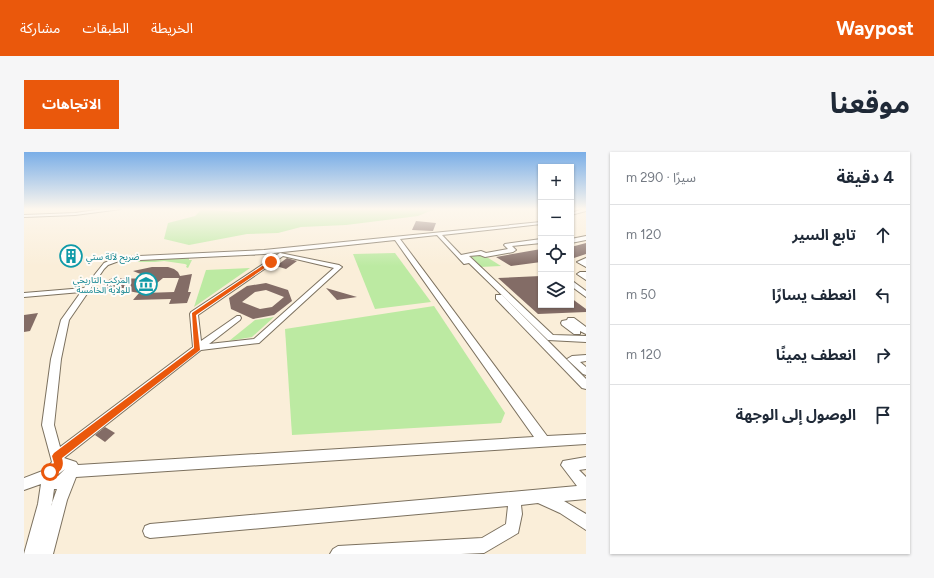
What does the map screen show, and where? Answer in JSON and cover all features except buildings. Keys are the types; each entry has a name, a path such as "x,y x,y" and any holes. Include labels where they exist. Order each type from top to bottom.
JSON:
{"street":[{"path":"58,461 48,425 56,359 65,320 84,290 106,264 118,259 264,252 502,228"},
{"path":"438,234 586,385"},
{"path":"574,240 586,238"},
{"path":"397,239 544,442"},
{"path":"538,241 507,245 513,250 499,253 486,255 481,253 464,256 551,338 586,339"},
{"path":"282,254 339,267 256,341 197,348 194,314 282,254"},
{"path":"586,260 580,262 586,265"},
{"path":"586,274 580,274 586,278"},
{"path":"574,283 586,293"},
{"path":"24,296 84,290"},
{"path":"31,554 45,504 48,478 58,461 197,348 237,318"},
{"path":"577,332 565,323 571,319 586,331"},
{"path":"586,358 572,359 586,372"},
{"path":"24,484 48,478 57,484 70,474 586,439"},
{"path":"45,554 60,500 72,466 68,463 58,461"},
{"path":"586,463 567,464 586,487"},
{"path":"150,531 586,492"},
{"path":"539,496 565,508 586,523"},
{"path":"338,554 484,545 513,528 515,514 514,498"}],"green space":[{"path":"167,228 298,228 278,233 247,234 189,245 164,239"},
{"path":"395,253 431,302 375,309 353,254"},
{"path":"482,254 501,266 480,267 470,257 472,255"},
{"path":"189,257 189,260 192,260 188,268 185,264 164,261 138,262 137,259"},
{"path":"250,268 194,307 206,270"},
{"path":"434,306 505,413 501,423 292,435 285,329"},
{"path":"274,317 252,337 229,341 255,320"}],"place":[{"name":"ضريح لآلة ستي","path":"71,256"},
{"name":"المركب التاريخي للولاية الخامسة","path":"146,284"}],"route":[{"path":"50,472 59,465 57,456 197,348 194,314 271,262"}]}
